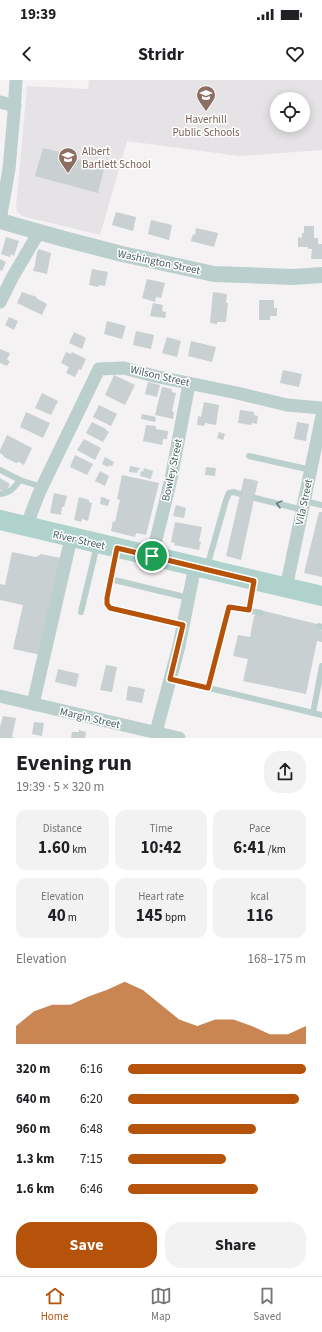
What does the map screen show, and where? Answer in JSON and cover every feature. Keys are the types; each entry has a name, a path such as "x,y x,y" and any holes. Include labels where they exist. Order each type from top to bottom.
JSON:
{"main road":[{"name":"River Street","path":"0,520 70,538 322,596"}],"street":[{"path":"0,220 9,170 16,80"},
{"path":"0,102 15,106"},
{"name":"Washington Street","path":"0,220 122,254 214,274 293,277 322,275"},
{"path":"0,302 39,232"},
{"name":"Wilson Street","path":"26,527 42,486 99,369 124,368 189,384 237,393 287,405 322,408"},
{"name":"Bowley Street","path":"152,556 171,479 189,384"},
{"name":"Vila Street","path":"286,588 322,416"},
{"path":"33,704 70,538"},
{"path":"156,732 189,598 201,568"},
{"name":"Margin Street","path":"0,696 179,738"}],"lane":[{"path":"249,456 311,470"},
{"path":"0,471 20,480 42,486"},
{"path":"0,494 7,494 20,480"},
{"path":"201,568 229,493 234,492 240,494"},
{"path":"255,498 304,506 322,505"},
{"path":"81,612 98,544"},
{"path":"117,548 107,598 107,604 110,608 183,625"},
{"path":"110,579 189,598"},
{"path":"249,610 254,581"},
{"path":"208,688 229,607 261,613"},
{"path":"313,713 322,666"},
{"path":"170,679 322,715"}],"shaded area":[{"path":"89,80 322,80 322,150 239,156 127,141 100,235 22,216 17,211 16,207 27,86 88,89"}],"building":[{"path":"43,148 89,163 90,161 105,165 98,193 35,176"},
{"path":"116,212 136,217 133,231 112,225"},
{"path":"151,220 172,225 169,240 148,234"},
{"path":"304,226 314,226 314,238 318,238 318,244 322,244 322,259 311,259 312,249 308,249 308,247 298,247 298,237 302,238"},
{"path":"196,228 218,233 214,247 191,241 193,234 195,235"},
{"path":"6,237 19,241 14,256 11,254 10,257 1,254"},
{"path":"39,249 51,253 47,274 33,270"},
{"path":"0,259 6,262 2,271 0,270"},
{"path":"92,269 108,272 105,286 99,285 98,287 89,285"},
{"path":"147,279 165,283 161,298 156,297 155,302 142,298"},
{"path":"22,292 37,297 36,298 47,304 42,315 17,303"},
{"path":"213,292 227,294 226,303 228,303 226,322 217,322 217,324 210,323"},
{"path":"259,300 274,300 274,308 277,308 277,316 270,316 270,320 259,320"},
{"path":"153,303 163,305 162,311 166,312 165,318 150,316"},
{"path":"9,317 18,321 14,330 5,325"},
{"path":"107,321 126,326 122,339 104,334"},
{"path":"136,331 154,335 151,349 133,345"},
{"path":"74,332 86,338 82,349 69,343"},
{"path":"167,337 181,341 177,357 162,353"},
{"path":"191,341 216,347 212,362 188,356"},
{"path":"0,349 10,353 7,360 10,361 7,366 0,363"},
{"path":"66,352 71,354 72,352 86,359 81,370 79,369 75,377 66,373 69,367 61,363"},
{"path":"283,370 302,374 299,387 280,383"},
{"path":"114,375 135,385 125,405 105,395"},
{"path":"148,382 160,385 157,397 145,394"},
{"path":"162,387 172,389 172,392 176,393 172,411 174,412 173,419 155,415"},
{"path":"42,393 58,401 51,415 35,408"},
{"path":"204,402 219,405 216,425 205,423 204,426 197,425 198,416 201,417"},
{"path":"99,405 117,414 111,426 93,417"},
{"path":"240,410 254,412 254,415 258,416 257,424 252,423 251,425 238,423"},
{"path":"26,412 50,423 43,438 20,427"},
{"path":"142,414 156,417 155,422 141,419"},
{"path":"92,422 109,432 103,442 86,433"},
{"path":"297,422 309,424 306,441 294,439"},
{"path":"146,425 156,426 156,429 168,431 167,439 163,439 162,445 143,441"},
{"path":"219,432 225,434 223,440 217,438"},
{"path":"7,435 32,448 24,465 4,457 0,453"},
{"path":"84,439 101,448 95,460 77,450"},
{"path":"75,455 93,464 87,475 70,467"},
{"path":"105,457 114,462 112,466 109,465 108,467 102,464"},
{"path":"130,466 140,468 137,473 129,472"},
{"path":"206,467 216,468 215,476 205,475"},
{"path":"144,468 153,471 151,479 140,476 141,471 143,472"},
{"path":"100,471 109,476 105,486 95,481"},
{"path":"122,475 159,483 146,535 136,533 135,537 111,531 113,521 115,522 120,500 117,499"},
{"path":"0,478 10,484 6,491 0,490"},
{"path":"244,478 258,481 241,560 226,556"},
{"path":"54,493 67,496 64,507 62,507 61,515 50,513"},
{"path":"79,497 89,500 89,502 92,503 88,521 82,519 81,522 74,520"},
{"path":"101,497 110,500 108,506 100,504"},
{"path":"176,505 186,508 184,518 173,516"},
{"path":"319,512 322,512 322,577 304,573"},
{"path":"175,522 202,527 199,550 174,545 175,543 171,542"},
{"path":"12,552 36,557 41,554 60,558 41,655 13,649 23,605 0,600 0,584 5,585"},
{"path":"264,611 317,624 322,631 322,642 317,641 306,694 243,681 248,659 233,656 238,635 250,637 254,616"},
{"path":"106,665 117,667 112,692 100,690"},
{"path":"58,669 79,674 76,687 55,682"},
{"path":"128,686 145,689 142,703 126,700"},
{"path":"3,716 16,718 12,737 15,738 0,738 0,727"},
{"path":"34,722 44,723 42,736 32,734"},
{"path":"79,730 86,732 85,738 71,738 72,732 79,732"}],"place":[{"name":"Haverhill Public Schools","path":"206,112"},
{"name":"Albert Bartlett School","path":"68,174"}],"route":[{"path":"117,548 152,556 254,581 249,610 229,607 208,688 170,679 183,625 110,608 107,604 117,548"}]}
